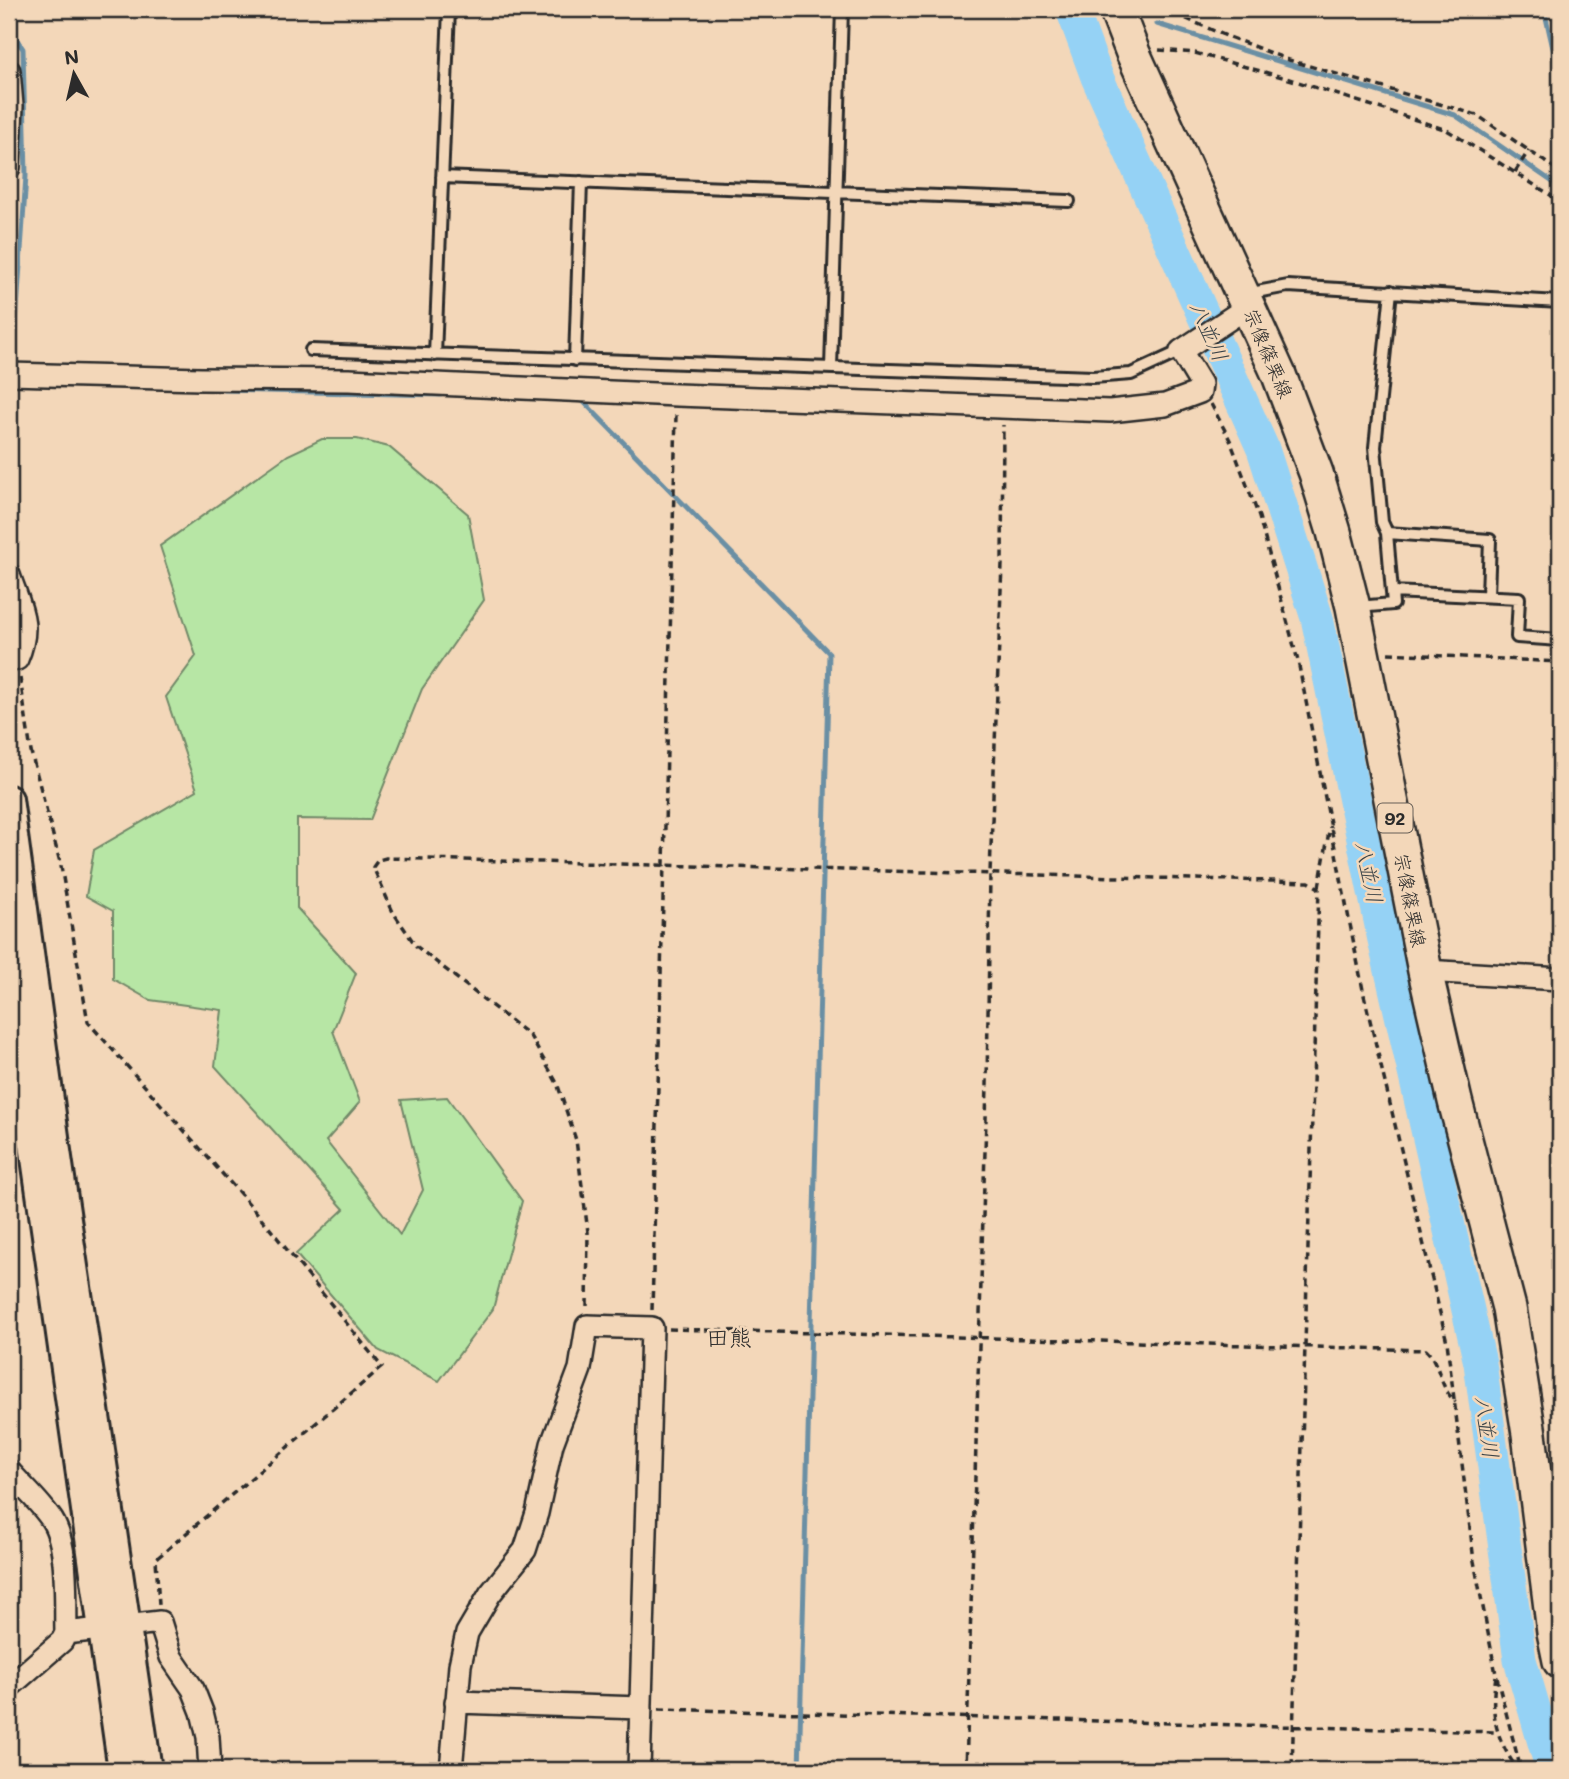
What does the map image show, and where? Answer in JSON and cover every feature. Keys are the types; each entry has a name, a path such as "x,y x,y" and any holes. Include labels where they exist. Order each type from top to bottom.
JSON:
{"main road":[{"name":"宗像篠栗線","path":"1116,9 1243,305 1284,387 1316,473 1353,607 1425,971 1454,1101 1509,1308 1552,1558 1554,1632 1560,1661"}],"street":[{"path":"9,71 9,167"},
{"path":"9,374 349,380 677,396 1110,411 1164,405 1200,391 1187,347 1243,305"},
{"path":"9,575 24,617 24,641 13,659"},
{"path":"9,799 58,1158 148,1770"},
{"path":"1425,971 1560,979"},
{"path":"9,975 122,1770"},
{"path":"451,1770 460,1665 467,1633 490,1594 525,1550 537,1513 552,1444 580,1369 587,1326 652,1328 639,1770"},
{"path":"9,1471 51,1520 58,1534 63,1561 66,1633 62,1641 9,1687"},
{"path":"66,1633 160,1622 171,1657 193,1689 202,1712 208,1737 210,1770"},
{"path":"456,1702 641,1708"}],"lane":[{"path":"435,355 449,9"},
{"path":"831,368 842,9"},
{"path":"442,177 1069,201"},
{"path":"575,360 581,182"},
{"path":"1243,305 1288,286 1560,302"},
{"path":"1353,607 1393,604 1387,533 1382,522 1375,447 1391,291"},
{"path":"311,350 1093,377 1131,374 1187,347"},
{"path":"1387,533 1490,540 1488,595"},
{"path":"1392,592 1519,598 1517,637 1560,640"}],"path":[{"path":"1164,9 1289,60 1477,115 1560,172"},
{"path":"1133,53 1163,50 1195,53 1286,78 1447,130 1560,201"},
{"path":"1516,172 1529,150"},
{"path":"1200,384 1230,440 1259,517 1298,661 1364,995 1447,1342 1474,1562 1496,1674 1520,1770"},
{"path":"677,396 652,1328 1426,1350 1434,1357 1449,1396 1456,1402"},
{"path":"965,1770 987,1086 990,873 1002,564 1003,407"},
{"path":"1362,652 1560,662"},
{"path":"13,659 31,752 61,866 88,1022 258,1214 382,1367 156,1559 160,1622"},
{"path":"1292,1770 1319,887 1330,824"},
{"path":"587,1326 588,1232 576,1140 557,1083 530,1036 416,946 393,912 373,867 378,860 386,858 1309,882 1319,887"},
{"path":"1496,1674 1493,1696 1496,1732 1520,1770"},
{"path":"641,1708 1496,1732"}],"green space":[{"path":"322,439 357,439 389,447 468,514 484,600 422,689 370,820 297,819 297,908 356,973 333,1031 360,1102 326,1141 400,1235 423,1190 401,1100 447,1097 522,1201 493,1309 439,1381 378,1350 296,1254 344,1209 215,1066 222,1010 150,1000 113,979 113,911 86,896 94,850 197,790 166,697 196,656 160,546 288,455"}],"waterway":[{"name":"八並川","path":"1072,9 1097,77 1263,449 1317,618 1384,940 1480,1363 1520,1660 1552,1770"},
{"path":"1544,9 1560,79"},
{"path":"1157,24 1455,115 1560,187"},
{"path":"9,28 23,49 26,176 13,368"},
{"path":"224,390 441,395"},
{"path":"580,398 829,653 799,1770"}],"district":[{"name":"田熊","path":"729,1337"}]}
